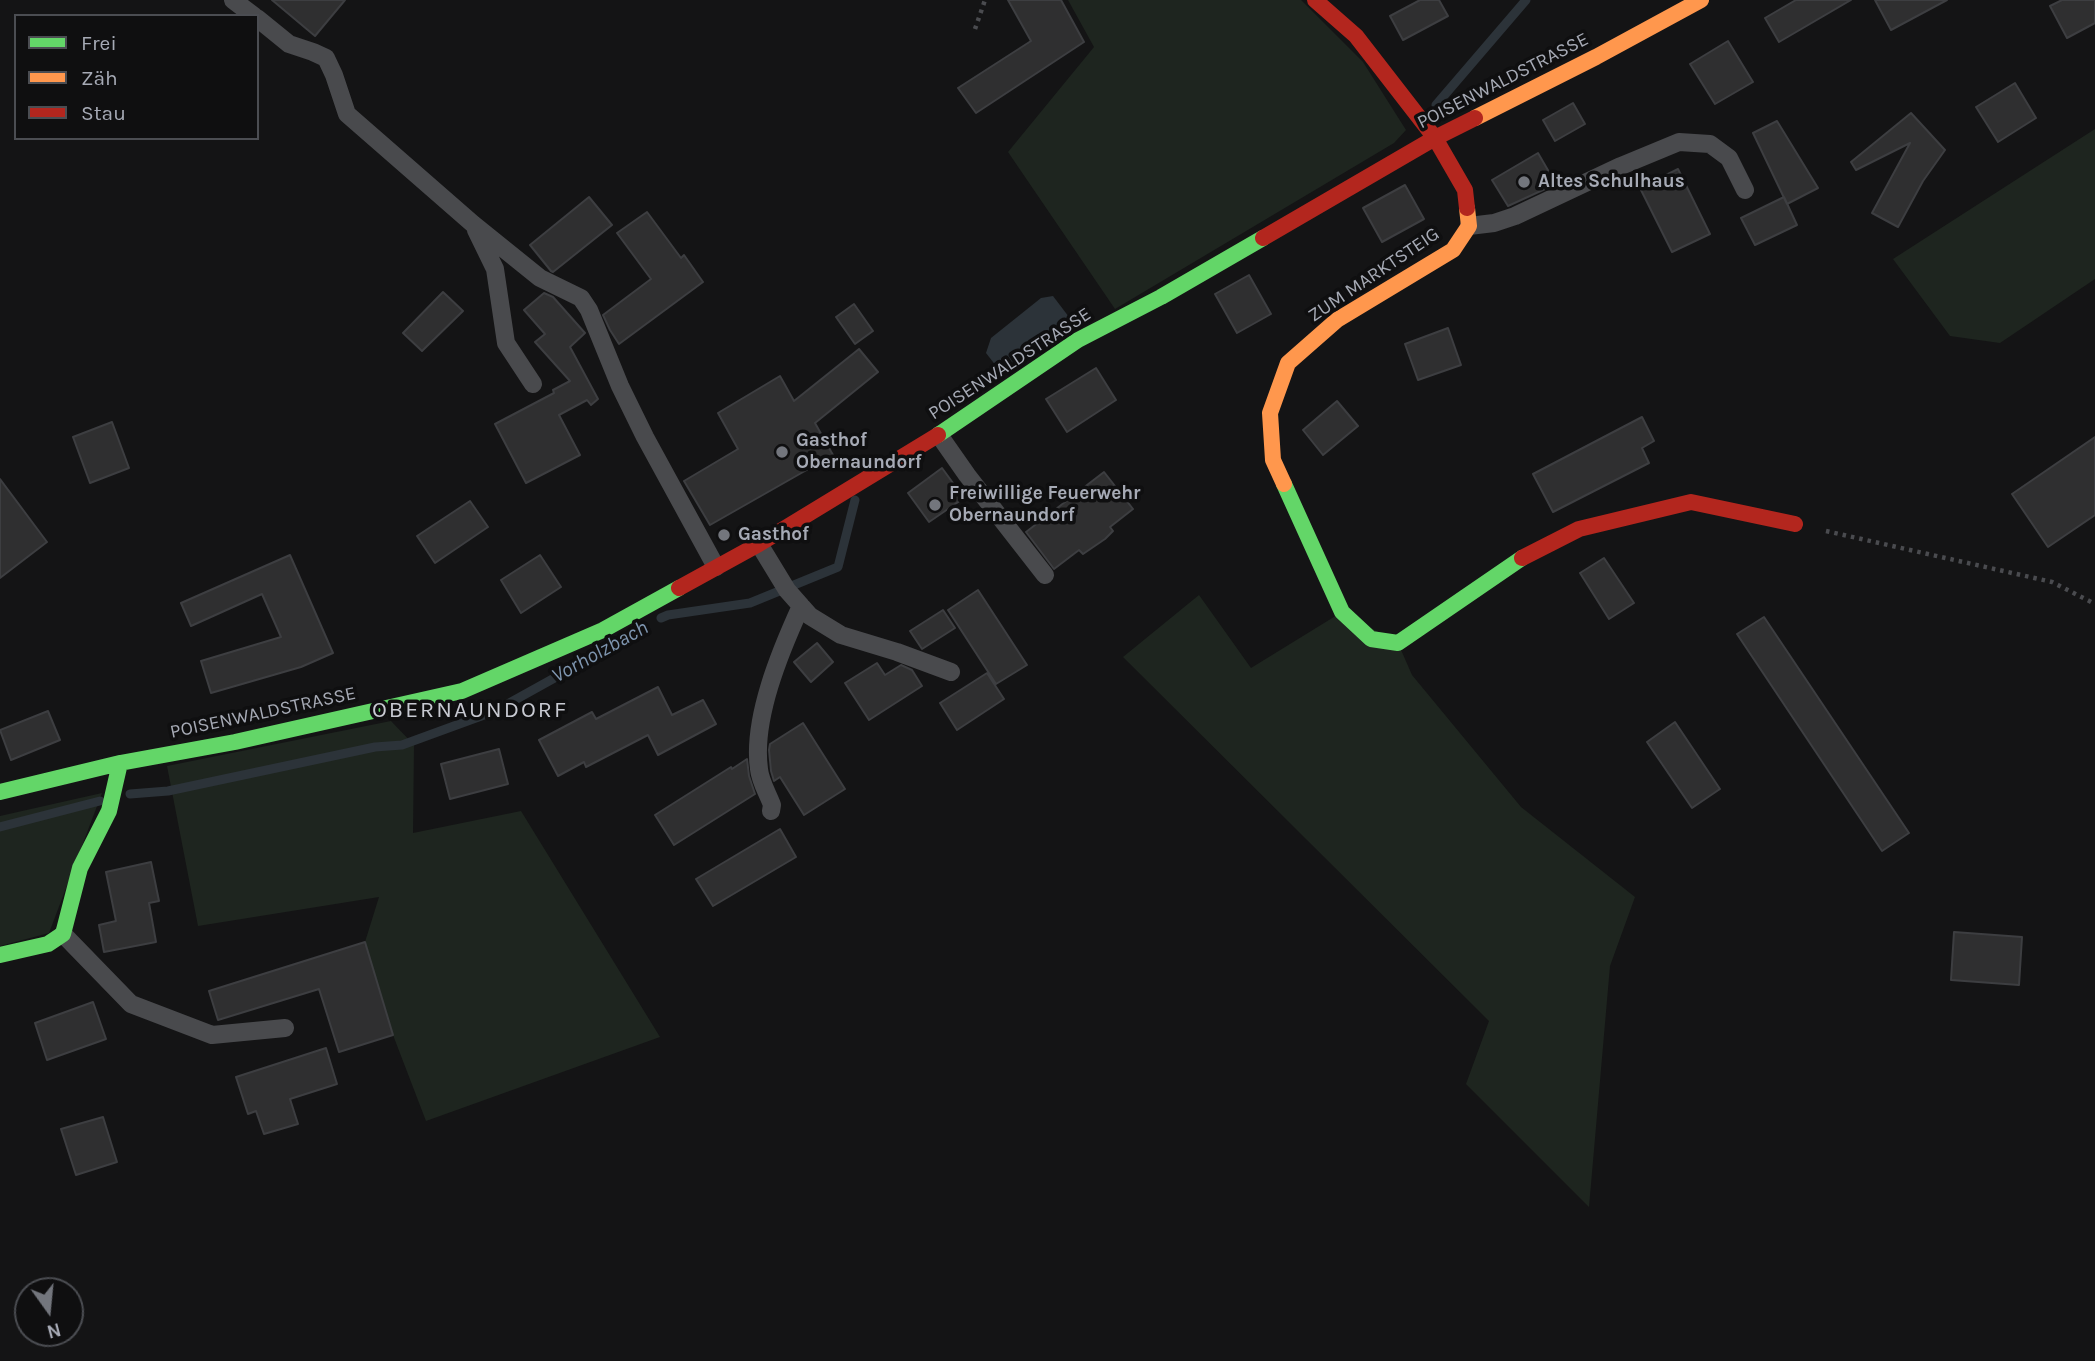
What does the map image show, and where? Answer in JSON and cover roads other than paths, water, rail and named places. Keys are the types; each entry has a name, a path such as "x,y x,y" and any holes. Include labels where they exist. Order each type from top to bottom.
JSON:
{"street":[{"path":"1315,0 1356,36 1435,138 1465,190 1469,226"},
{"name":"POISENWALDSTRASSE","path":"0,792 120,763 235,742 462,691 603,630 759,544 939,435 1078,340 1161,296 1435,138 1596,57 1701,0"},
{"name":"ZUM MARKTSTEIG","path":"1469,226 1453,250 1337,320 1288,363 1270,413 1272,460 1342,612 1371,639 1398,643 1529,553 1579,529 1691,502 1795,524"},
{"path":"0,955 48,944 63,934 80,867 109,811 120,763"}],"lane":[{"path":"233,0 252,14"},
{"path":"259,19 289,44 326,58 347,114 472,223 540,278 581,298 590,310 620,386 645,437 716,567"},
{"path":"1469,226 1494,223 1515,216 1679,142 1710,144 1729,158 1745,190"},
{"path":"472,223 495,269 506,343 533,384"},
{"path":"939,435 1045,575"},
{"path":"759,544 782,583 810,616 841,635 951,672"},
{"path":"771,811 772,805 759,771 758,733 782,647 799,604"},
{"path":"63,934 131,1004 212,1035 285,1028"}],"waterway":[{"name":"Vorholzbach","path":"1436,105 1526,0"},
{"name":"Vorholzbach","path":"661,618 750,603 838,567 855,500"},
{"name":"Vorholzbach","path":"130,794 168,791 375,747 402,745 495,711 612,646"},
{"name":"Vorholzbach","path":"0,827 100,801"}],"place":[{"name":"Altes Schulhaus","path":"1524,182"},
{"name":"Gasthof Obernaundorf","path":"782,452"},
{"name":"Freiwillige Feuerwehr Obernaundorf","path":"935,505"},
{"name":"Gasthof","path":"724,535"}],"district":[{"name":"OBERNAUNDORF","path":"470,710"}]}
